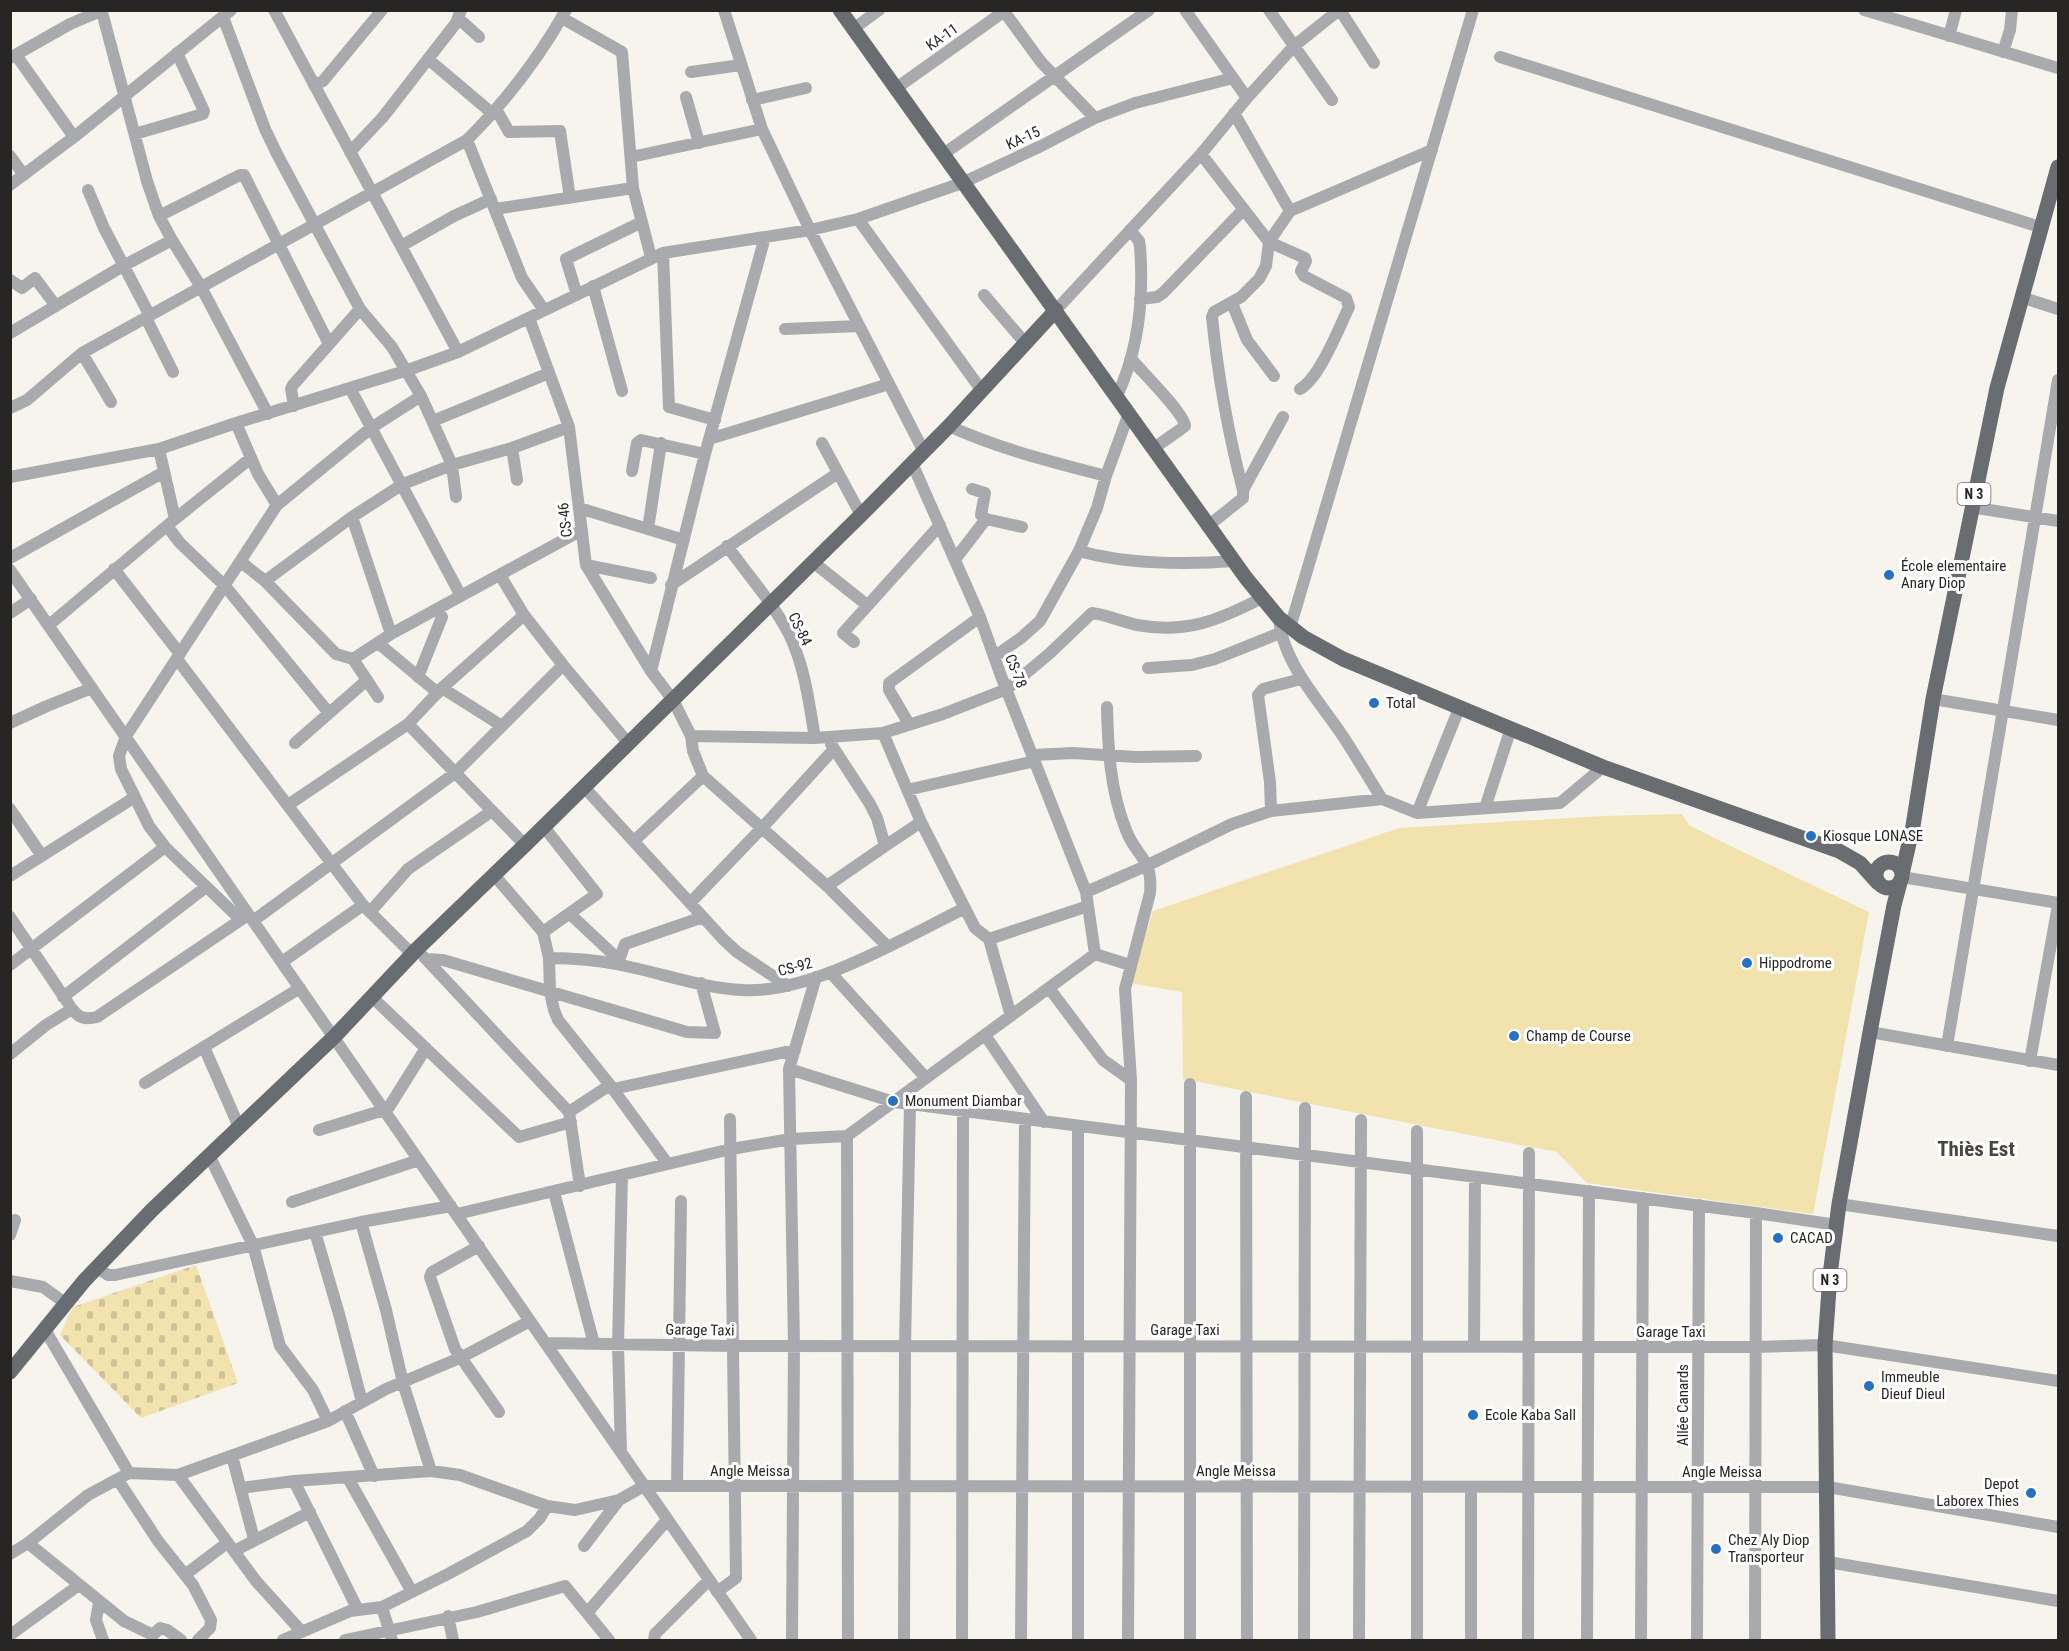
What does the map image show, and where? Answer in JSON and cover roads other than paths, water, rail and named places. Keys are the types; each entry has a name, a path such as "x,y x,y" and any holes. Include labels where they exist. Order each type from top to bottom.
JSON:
{"main road":[{"path":"840,10 1208,526 1283,626 1343,659 1603,767 1839,852 1860,863 1885,888 1895,887 1896,871"},
{"name":"N 3","path":"1828,1641 1826,1345 1830,1275 1839,1204 1891,924 1896,871 1913,826 1933,699 1971,507 1997,388 2040,227 2058,174"},
{"path":"10,1372 65,1303 152,1210 419,954 494,875 861,515 982,392 1056,310"},
{"path":"1839,852 1859,855 1896,871"},
{"path":"1880,884 1876,874 1880,866 1896,871"},
{"name":"N 3","path":"1880,884 1891,924"}],"street":[{"path":"274,10 458,352"},
{"path":"314,85 323,81 382,10"},
{"path":"724,10 762,129 810,230 924,452"},
{"path":"853,29 879,10"},
{"path":"942,154 1149,10"},
{"path":"1185,10 1246,98"},
{"path":"1269,10 1332,100"},
{"path":"1056,310 1201,154 1246,98 1294,46 1340,10 1374,63"},
{"path":"1382,799 1340,732 1301,679 1283,626 1432,150 1473,10"},
{"path":"1864,10 2058,68"},
{"path":"1949,36 1956,10"},
{"path":"2003,52 2010,30 2012,10"},
{"path":"74,137 13,56 70,24 103,11 147,181 159,216 201,287 268,414"},
{"path":"1004,11 1041,62 1095,118"},
{"name":"KA-11","path":"895,89 1004,11"},
{"path":"10,185 74,137 227,14 266,129 360,309 382,333 408,370 452,465 456,497"},
{"path":"350,152 383,117 456,23 459,14"},
{"path":"459,14 479,37"},
{"path":"10,408 27,400 82,353 467,140 495,112 528,70 564,14 622,52 633,188 642,222 657,255 669,407 715,420"},
{"path":"135,134 204,114 177,53"},
{"path":"1500,57 2040,227"},
{"path":"428,59 495,112 509,132 560,131 570,198"},
{"path":"691,72 741,65"},
{"name":"KA-15","path":"10,477 159,449 408,370 458,352 657,255 810,230 858,219 962,183 1095,118 1136,103 1233,78"},
{"path":"752,100 806,88"},
{"path":"686,97 699,143"},
{"path":"1234,113 1290,211"},
{"path":"631,157 762,129"},
{"path":"467,140 522,278 544,310"},
{"path":"1208,526 1243,498 1216,358 1212,317 1214,312 1250,290 1259,279 1266,266 1269,242 1290,211 1432,150"},
{"path":"1201,154 1269,242 1305,258 1306,261 1301,271 1304,276 1346,298 1349,302 1349,307 1319,369 1300,389"},
{"path":"10,156 24,175"},
{"path":"159,216 244,175 329,344"},
{"path":"401,246 454,216 493,204 570,198 633,188"},
{"path":"88,190 173,372"},
{"path":"1140,299 1157,297 1163,293 1244,209"},
{"path":"858,219 982,392"},
{"path":"577,295 566,259 642,222"},
{"path":"1117,396 1132,360 1139,322 1139,241 1130,230"},
{"path":"651,671 705,454 765,237"},
{"path":"10,333 123,266 172,240"},
{"path":"10,280 22,288 35,278 56,306"},
{"path":"593,286 622,392"},
{"path":"984,295 1026,344"},
{"path":"2021,297 2058,309"},
{"path":"1232,303 1247,340 1274,376"},
{"path":"294,406 291,389 293,385 360,309"},
{"name":"CS-46","path":"529,318 569,427 586,566 651,671 673,700 691,736 693,751 703,776"},
{"path":"784,329 859,326"},
{"path":"82,353 111,402"},
{"path":"1132,360 1175,406 1185,422 1185,426 1154,448"},
{"path":"433,421 549,373"},
{"path":"1947,1046 2058,380"},
{"path":"709,439 889,384"},
{"path":"350,388 461,596"},
{"path":"248,918 206,887 165,847 149,826 121,769 119,756 126,736 277,505 371,428 421,396"},
{"path":"994,657 1040,621 1079,551 1097,508 1129,413"},
{"path":"1243,490 1283,417"},
{"path":"236,423 251,458 277,505"},
{"path":"949,426 977,439 1010,450 1106,476"},
{"path":"265,581 352,517 403,484 452,465 512,448 569,427"},
{"path":"632,471 639,441 661,443 705,454"},
{"path":"648,529 661,443"},
{"path":"822,443 861,515"},
{"path":"512,448 517,480"},
{"path":"159,449 171,522 180,543 225,586 329,713"},
{"path":"49,625 251,458"},
{"name":"CS-78","path":"912,463 980,616 1086,891 1095,954"},
{"path":"10,558 164,472"},
{"path":"672,585 838,472"},
{"path":"972,489 985,493 981,515 986,519 1022,527"},
{"path":"1971,507 2058,521"},
{"path":"579,508 684,540"},
{"path":"352,517 391,634"},
{"path":"956,558 986,519"},
{"path":"854,642 843,633 940,525"},
{"path":"353,659 391,634 582,530"},
{"name":"CS-84","path":"727,546 770,604 789,635 826,742"},
{"path":"1079,551 1124,560 1211,563 1234,561"},
{"path":"241,562 265,581 336,654 353,659 378,698"},
{"path":"813,562 867,605"},
{"path":"586,566 651,578"},
{"path":"114,569 367,908 419,954 570,1117 580,1186"},
{"path":"10,570 126,736 248,918 282,962 751,1641"},
{"path":"500,574 524,615 562,665 629,744"},
{"path":"691,736 826,742 883,733 943,714 1007,689 1049,654 1092,613 1137,625 1178,628 1198,625 1223,617 1262,598"},
{"path":"10,613 31,599"},
{"path":"418,676 442,617 437,609"},
{"path":"288,805 408,724 440,690 524,615"},
{"path":"909,724 890,690 889,683 980,616"},
{"path":"1148,668 1175,668 1203,662 1248,647 1283,626"},
{"path":"378,643 418,676 502,726"},
{"path":"10,917 78,1016 84,1019 97,1017 332,864 455,773 562,665"},
{"path":"1271,812 1270,775 1258,694 1263,689 1301,679"},
{"path":"295,743 366,680"},
{"path":"10,723 92,688"},
{"path":"1933,699 2058,720"},
{"path":"1417,813 1460,706"},
{"path":"1107,707 1108,754 1114,792 1126,832 1148,865 1151,878 1150,893 1125,989 1131,1080 1128,1641"},
{"path":"408,724 525,845"},
{"path":"1485,808 1511,728"},
{"path":"883,733 921,822 975,928 985,937 1011,1016"},
{"path":"690,903 762,829 826,742"},
{"path":"826,742 870,804 877,818 885,846"},
{"path":"907,790 1061,753 1136,757 1196,756"},
{"path":"1086,891 1148,865 1223,828 1271,812 1382,799 1417,813 1560,803 1603,767"},
{"path":"634,842 703,776 827,886 887,946"},
{"path":"584,787 737,952 788,986"},
{"path":"10,876 135,797"},
{"path":"10,809 42,856"},
{"path":"282,962 367,908 408,869 492,811"},
{"path":"827,886 921,822"},
{"path":"543,932 597,894 544,827"},
{"path":"10,965 165,847"},
{"path":"1896,871 2058,904 2030,1060"},
{"path":"494,875 543,932 549,958 550,992 558,1020 612,1087 667,1163"},
{"path":"63,997 206,887"},
{"path":"985,937 1088,906"},
{"name":"CS-92","path":"549,958 620,962 701,983 744,990 788,986 831,972 965,908"},
{"path":"570,914 620,962 625,944 703,916"},
{"path":"419,954 687,1032 715,1033 701,983"},
{"path":"97,1268 108,1275 115,1275 361,1222 454,1210 554,1192 730,1149 791,1139 847,1136 1095,954 1130,965"},
{"path":"831,972 926,1078"},
{"path":"792,1641 794,1346 789,1069 816,977"},
{"path":"145,1083 300,988"},
{"path":"1049,988 1103,1060 1131,1080"},
{"path":"372,997 519,1137 570,1117 612,1087 795,1050"},
{"path":"10,1054 46,1025 72,1009"},
{"path":"1870,1032 2058,1065"},
{"path":"985,1035 1044,1122"},
{"path":"204,1047 239,1127"},
{"path":"319,1130 389,1107 426,1048"},
{"path":"789,1069 894,1102 1699,1205 1837,1225"},
{"path":"1190,1084 1192,1141 1190,1641"},
{"path":"1246,1097 1247,1641"},
{"path":"904,1641 905,1345 910,1104"},
{"path":"1304,1641 1305,1108"},
{"path":"962,1641 963,1112"},
{"path":"717,1592 736,1578 730,1119"},
{"path":"1021,1641 1025,1120"},
{"path":"1359,1641 1361,1120"},
{"path":"1078,1126 1078,1641"},
{"path":"1417,1131 1418,1641"},
{"path":"847,1136 848,1641"},
{"path":"1528,1641 1529,1153"},
{"path":"209,1155 253,1245 280,1346 313,1390 328,1421"},
{"path":"292,1202 419,1160"},
{"path":"621,1452 618,1345 622,1175"},
{"path":"1474,1346 1475,1177"},
{"path":"1587,1641 1589,1191"},
{"path":"554,1192 594,1344"},
{"path":"1641,1641 1644,1198"},
{"path":"677,1486 681,1201"},
{"path":"1839,1204 2058,1236"},
{"name":"Allée Canards","path":"1697,1641 1699,1205"},
{"path":"1755,1641 1756,1213"},
{"path":"10,1235 15,1220"},
{"path":"361,1222 386,1310 403,1383 431,1471"},
{"path":"315,1232 362,1402"},
{"path":"479,1246 432,1272 430,1277 451,1340 499,1412"},
{"path":"10,1281 43,1287 65,1303"},
{"path":"10,1554 28,1543 88,1495 123,1476 178,1475 328,1421 362,1402 462,1357 530,1321"},
{"path":"44,1328 158,1541 186,1574 211,1620 210,1628 198,1641"},
{"name":"Garage Taxi","path":"545,1343 733,1346 1756,1347 1826,1345 2058,1381"},
{"path":"345,1411 374,1476"},
{"path":"232,1456 254,1539"},
{"path":"241,1488 294,1481 431,1471 460,1475 547,1506 575,1510 619,1500 644,1486"},
{"path":"178,1475 256,1581 302,1632"},
{"path":"348,1478 412,1592"},
{"path":"294,1481 357,1610"},
{"name":"Angle Meissa","path":"644,1486 1828,1487 2058,1527"},
{"path":"1471,1487 1471,1641"},
{"path":"584,1546 619,1500"},
{"path":"283,1641 357,1610 382,1607 412,1592 527,1531 540,1518 547,1506"},
{"path":"186,1574 230,1547 283,1527 310,1512"},
{"path":"587,1613 667,1520"},
{"path":"28,1543 124,1621 153,1635 160,1628 167,1630 181,1641"},
{"path":"1828,1562 2058,1601"},
{"path":"654,1641 654,1634 709,1580"},
{"path":"10,1635 79,1586"},
{"path":"345,1641 391,1636 448,1616 477,1612 565,1586 609,1641"},
{"path":"99,1602 96,1620 103,1641"},
{"path":"382,1607 391,1636"},
{"path":"448,1616 453,1641"}],"place":[{"name":"École elementaire Anary Diop","path":"1889,575"},
{"name":"Total","path":"1374,703"},
{"name":"Kiosque LONASE","path":"1811,836"},
{"name":"Hippodrome","path":"1747,963"},
{"name":"Champ de Course","path":"1514,1036"},
{"name":"Monument Diambar","path":"893,1101"},
{"name":"CACAD","path":"1778,1238"},
{"name":"Immeuble Dieuf Dieul","path":"1869,1386"},
{"name":"Ecole Kaba Sall","path":"1473,1415"},
{"name":"Depot Laborex Thies","path":"2031,1493"},
{"name":"Chez Aly Diop Transporteur","path":"1716,1549"}],"district":[{"name":"Thiès Est","path":"1976,1149"}]}
